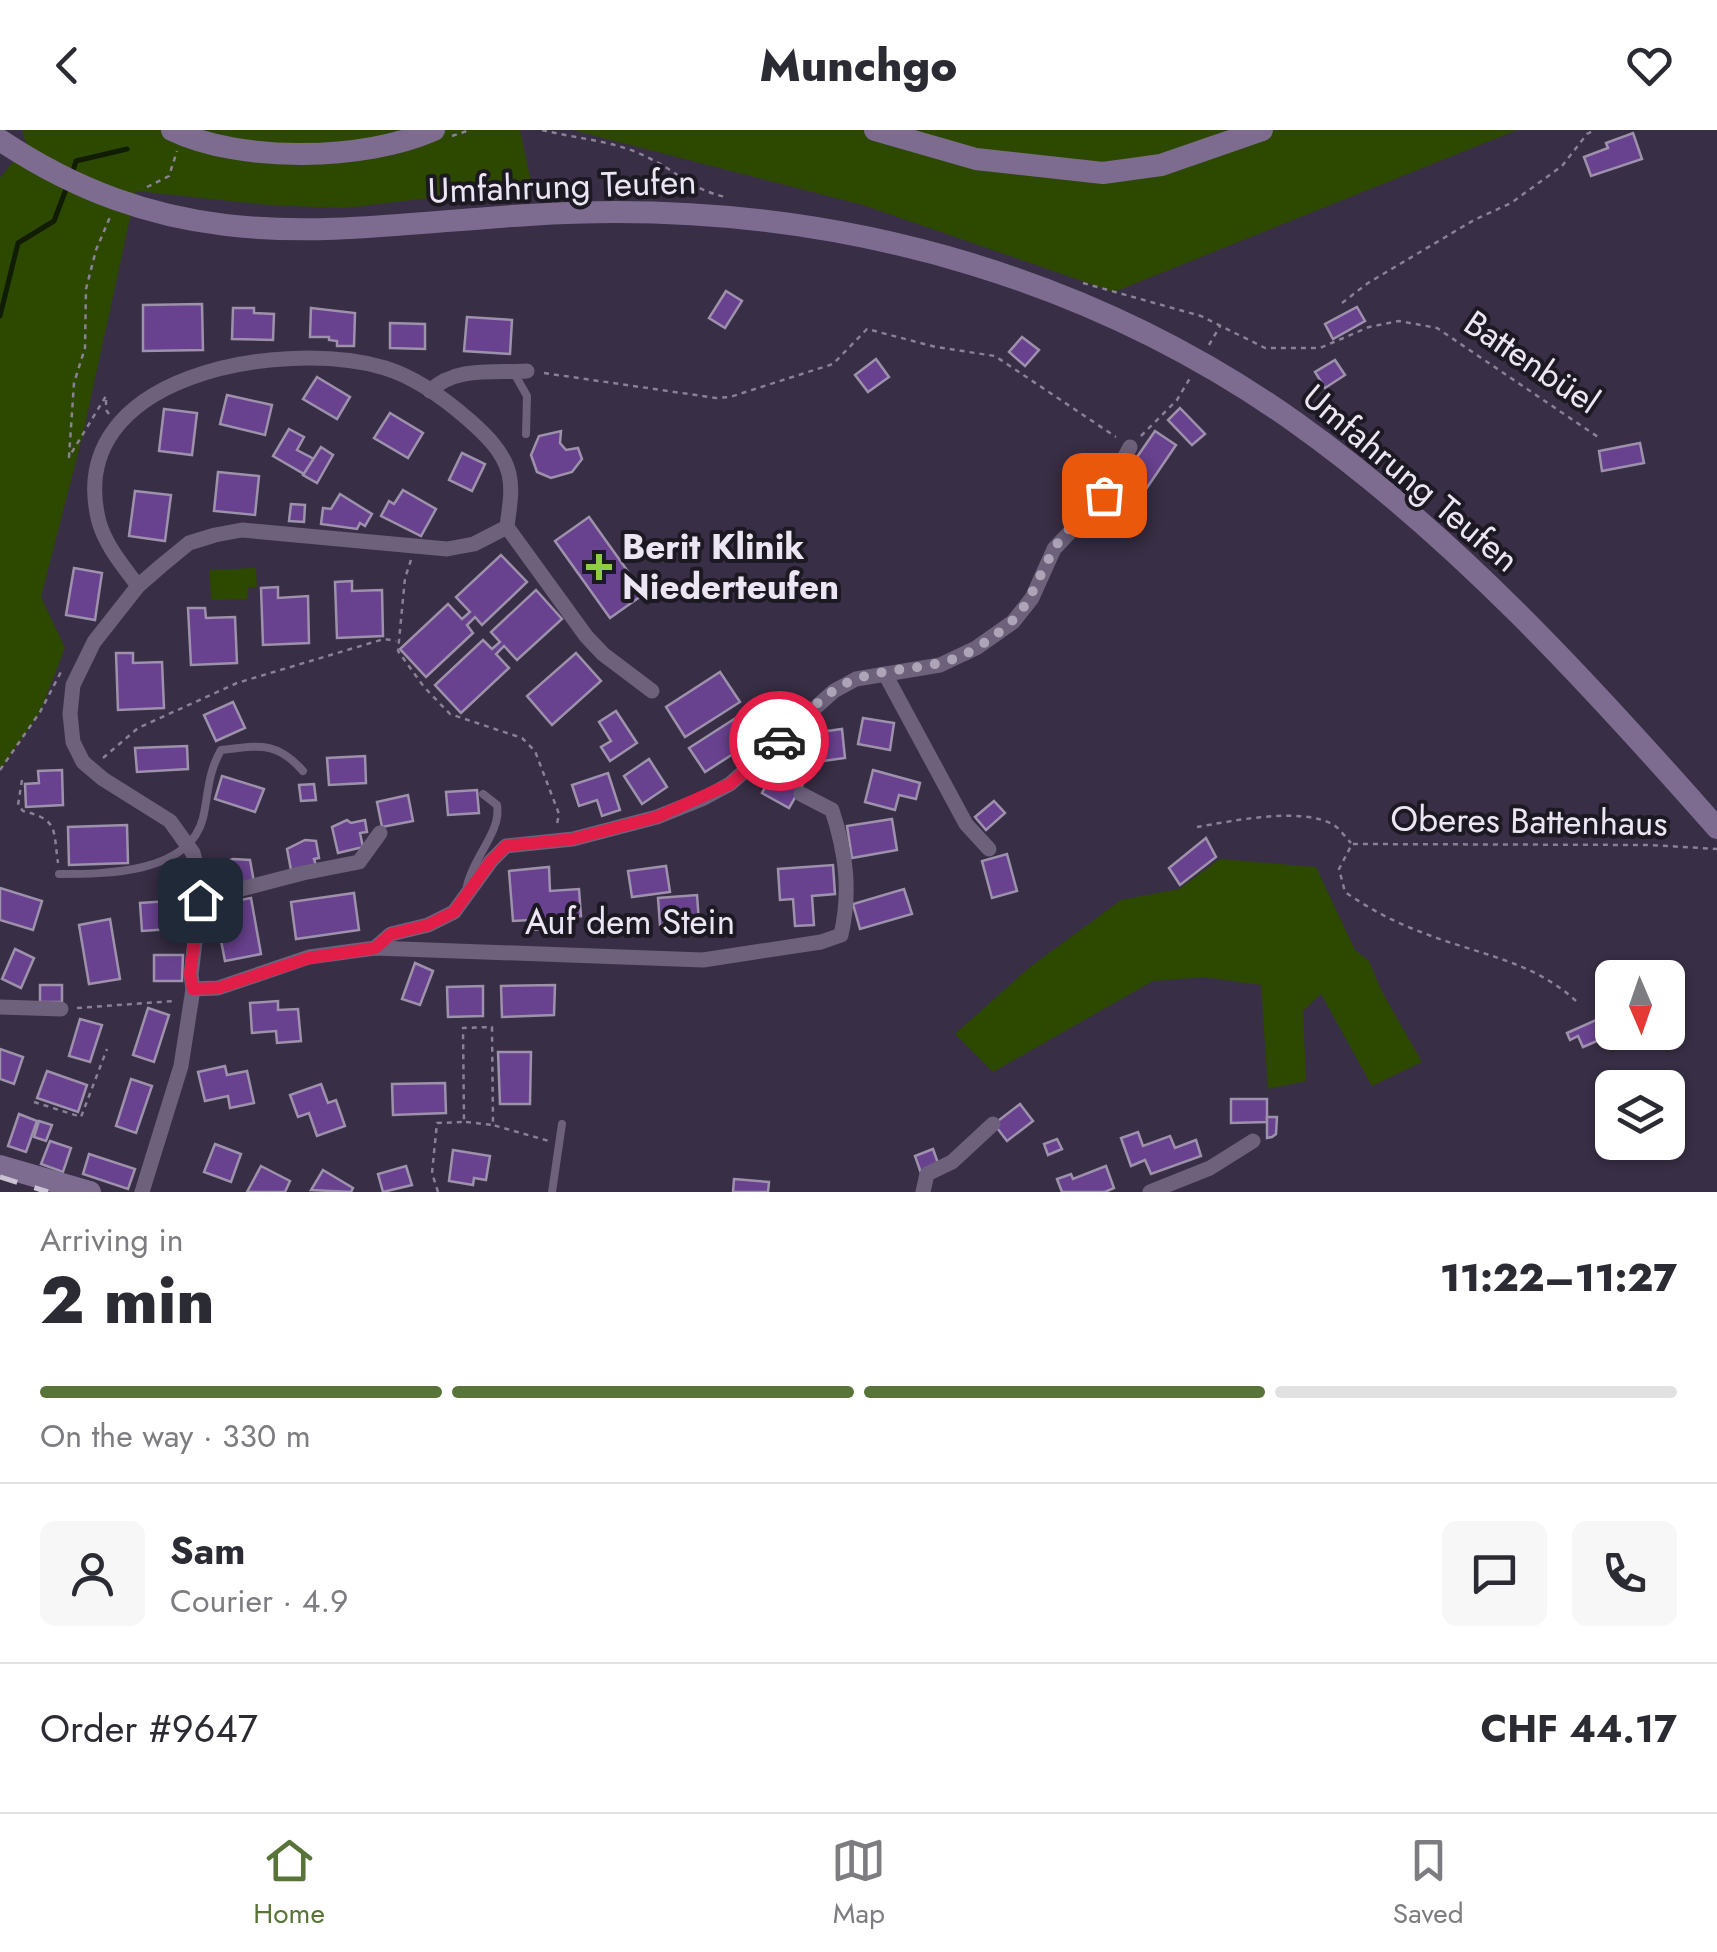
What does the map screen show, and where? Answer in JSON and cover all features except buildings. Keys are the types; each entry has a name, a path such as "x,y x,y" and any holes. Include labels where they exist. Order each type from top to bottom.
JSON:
{"main road":[{"path":"176,132 222,148 279,152 362,150 412,140 434,130"},
{"path":"874,130 976,160 1103,174 1161,165 1262,130"},
{"name":"Umfahrung Teufen","path":"0,140 47,170 118,202 222,226 342,230 608,212 727,216 805,225 903,244 971,262 1094,308 1184,352 1280,412 1395,501 1507,605 1717,828"},
{"path":"0,1166 90,1192"}],"street":[{"path":"138,586 108,546 95,495 102,452 118,422 152,394 223,369 314,358 352,361 388,369 430,390 477,427 499,452 508,471 508,527 586,636 652,692"},
{"path":"430,390 454,374 520,372"},
{"path":"191,995 309,958 375,948 391,934 428,925 454,912 506,846 573,839 657,817 704,798 730,784 834,691 856,679 940,665 976,648 1013,622 1032,598 1054,549 1104,495 1130,447"},
{"path":"142,1192 181,1066 200,900 198,872 188,844 170,820 89,767 73,742 73,685 94,642 138,586 189,544 229,532 447,548 474,544 508,527"},
{"path":"885,674 966,824 989,849"},
{"name":"Auf dem Stein","path":"375,948 703,960 820,942 840,935 847,906 846,852 832,810 801,794"},
{"path":"200,900 359,862 380,834"},
{"path":"0,1007 60,1009"},
{"path":"923,1192 926,1174 952,1162 994,1124"},
{"path":"1150,1192 1210,1168 1252,1141"}],"lane":[{"path":"520,372 528,396 526,434"},
{"path":"59,874 124,873 183,850 196,836 203,819 210,770 220,750 266,745 290,755 303,770"},
{"path":"464,900 471,868 500,818 497,804 483,794"},
{"path":"552,1192 562,1124"}],"path":[{"path":"1342,303 1368,283 1510,203 1562,166 1587,134 1595,130"},
{"path":"139,194 169,176 176,132"},
{"path":"112,212 96,250 86,289 86,348 74,383 69,457 106,396 106,410 118,422"},
{"name":"Battenbüel","path":"1215,335 1220,324 1265,348 1278,350 1286,346 1320,348 1369,327 1399,321 1437,328 1598,437"},
{"path":"520,372 730,398 833,364 866,329 936,348 994,356 1130,447 1178,400"},
{"path":"412,554 405,578 398,651 450,714 522,738 534,751 558,814 550,841"},
{"path":"89,767 138,728 237,684 384,639 396,641"},
{"path":"0,770 40,712 56,676 66,666"},
{"path":"22,780 18,805 23,812 46,817 52,824 59,874"},
{"path":"1197,827 1260,817 1309,818 1335,825 1352,844"},
{"name":"Oberes Battenhaus","path":"1576,1001 1558,984 1509,960 1422,933 1366,907 1345,892 1339,868 1352,844 1717,850"},
{"path":"60,1009 191,995"},
{"path":"464,1122 463,1028 492,1027 493,1125"},
{"path":"34,1102 81,1117 107,1049"},
{"path":"438,1192 432,1173 436,1123 493,1125 559,1144"}],"green space":[{"path":"22,130 160,130 184,137 186,130 520,130 532,186 344,208 268,205 136,191 83,434 41,597 65,648 40,712 0,770 0,178 27,145"},
{"path":"572,130 1517,130 1114,292 863,205"},
{"path":"256,568 257,587 248,587 247,599 211,600 209,570"},
{"path":"1220,859 1316,867 1355,950 1369,961 1422,1062 1372,1086 1321,994 1303,1011 1306,1081 1268,1089 1261,985 1204,977 1153,981 993,1072 955,1034 1030,967 1121,900 1179,889"}],"waterway":[{"path":"72,174 76,161 127,149"},
{"path":"0,316 18,243 54,221 68,184"}],"railway":[{"path":"0,1177 48,1192"}],"way so far":[{"path":"779,741 834,691 856,679 940,665 976,648 1013,622 1032,598 1054,549 1104,495"}],"place":[{"name":"Berit Klinik Niederteufen","path":"599,567"}],"route":[{"path":"200,900 190,974 193,989 218,988 309,958 375,948 391,934 428,925 454,912 506,846 573,839 657,817 730,784 779,741"}]}
